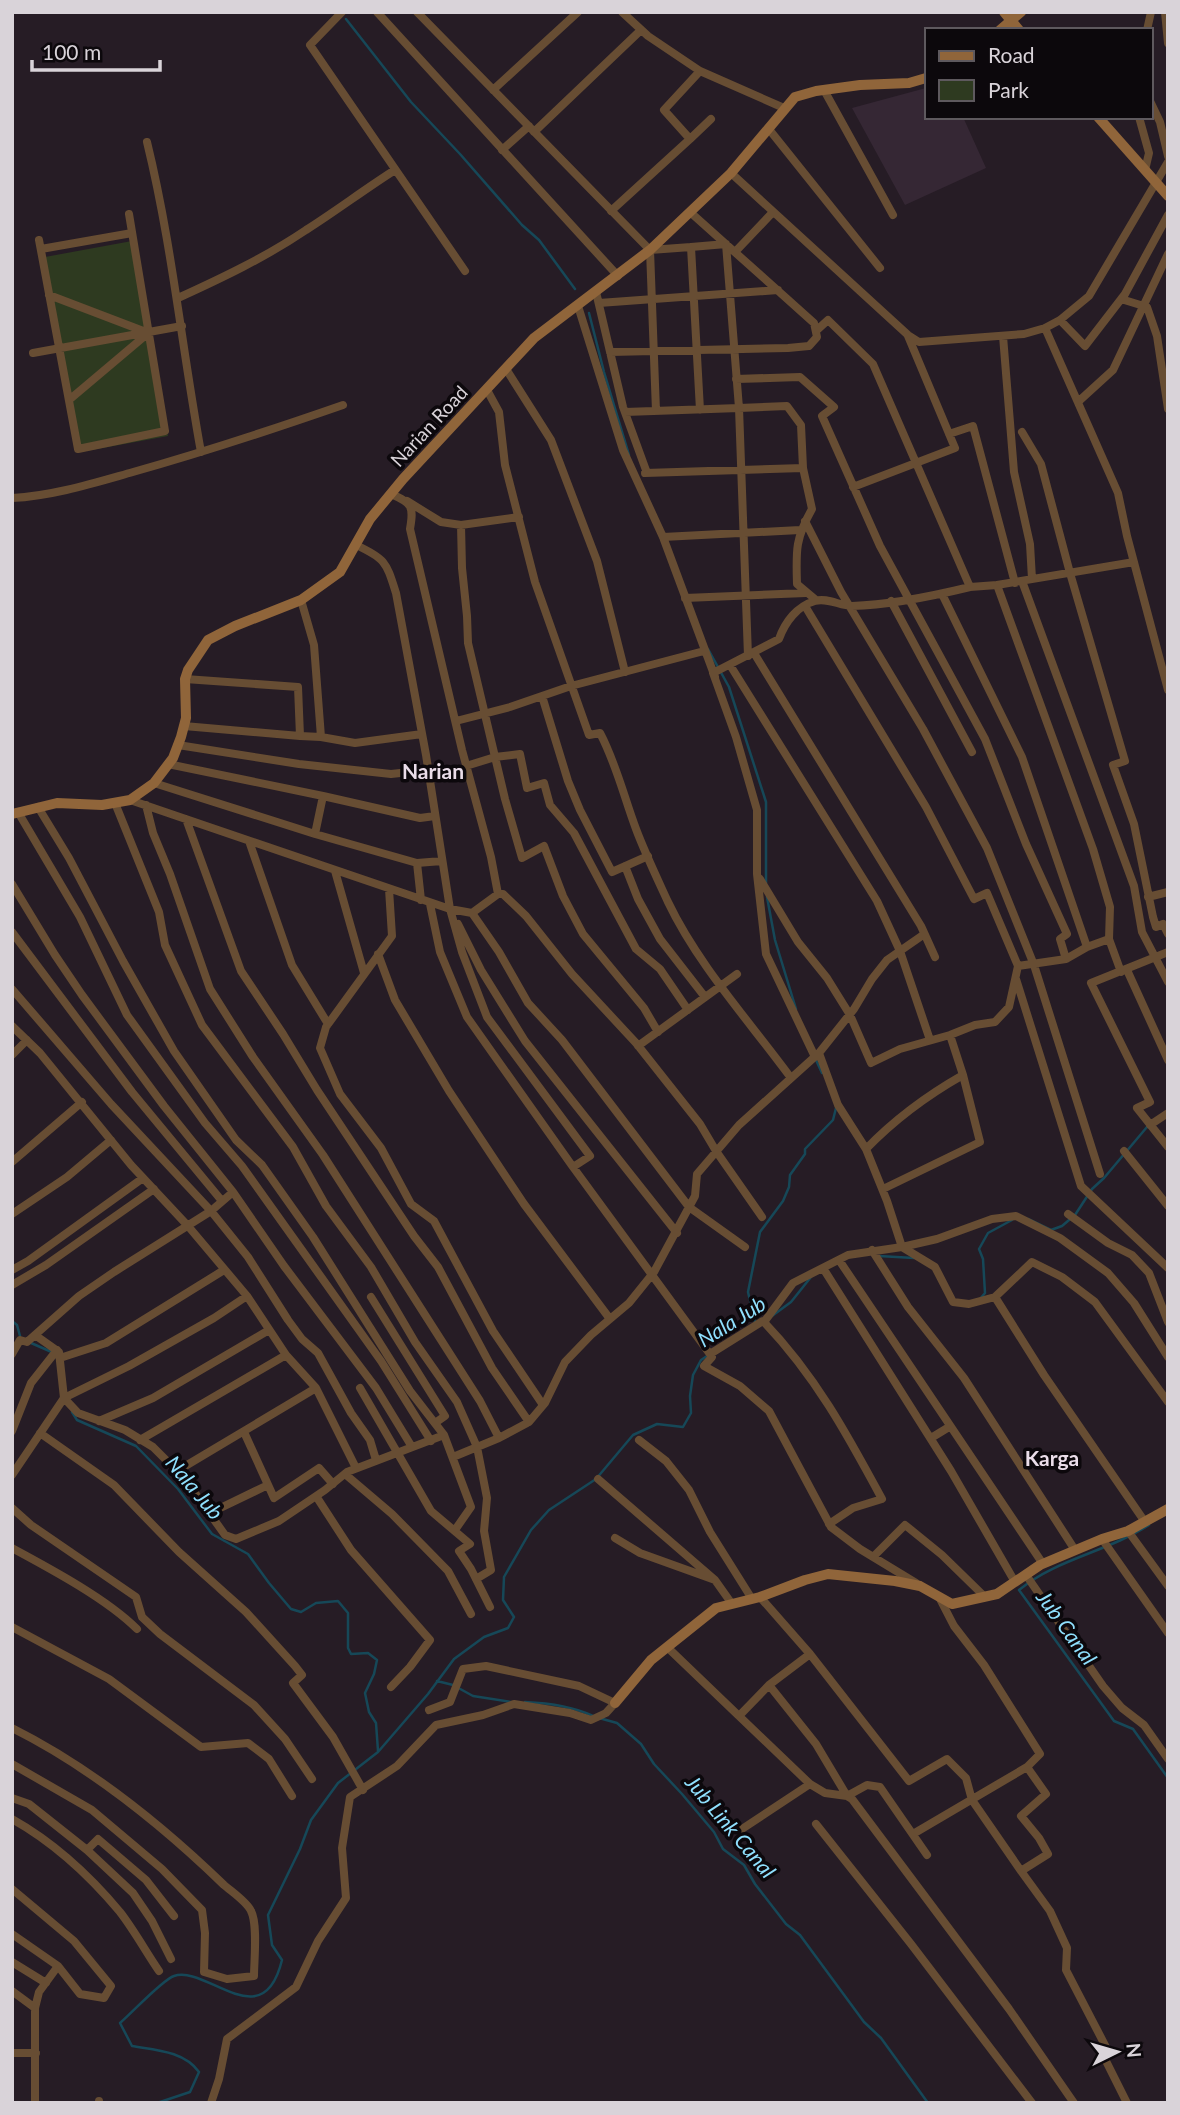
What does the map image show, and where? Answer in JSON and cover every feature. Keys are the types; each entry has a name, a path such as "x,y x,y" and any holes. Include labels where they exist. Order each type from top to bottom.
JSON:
{"main road":[{"path":"1012,21 1021,12"},
{"name":"Narian Road","path":"15,813 57,803 103,805 130,800 154,783 178,745 184,726 186,680 199,650 208,640 235,626 301,600 340,572 370,519 534,338 578,306 598,297 618,276 650,250 731,173 794,97 824,90 909,83 925,78"},
{"path":"1100,119 1168,196"},
{"path":"615,1703 651,1660 716,1608 828,1574 920,1586 952,1604 985,1597 997,1594 1043,1564 1128,1531 1168,1509"}],"street":[{"path":"342,12 310,46 465,271"},
{"path":"377,12 618,276"},
{"path":"416,12 650,250 656,411"},
{"path":"425,20 434,12"},
{"path":"493,90 578,12"},
{"path":"622,12 641,30 700,71 784,107"},
{"path":"1165,12 1168,43"},
{"path":"502,150 531,129 641,30"},
{"path":"690,139 664,110 700,71"},
{"path":"824,90 893,215"},
{"path":"1152,105 1160,122 1168,156"},
{"path":"611,211 711,119"},
{"path":"1140,119 1149,153 1145,170"},
{"path":"768,128 880,268"},
{"path":"147,142 159,190 178,298 201,452"},
{"path":"731,173 908,335 919,342 1024,334 1060,320 1088,296 1168,162"},
{"path":"178,298 266,254 395,170"},
{"path":"610,352 809,345 817,337 814,323 690,212"},
{"path":"735,252 773,212"},
{"path":"39,240 78,449 165,431 129,214"},
{"path":"1060,320 1084,346 1121,299 1168,215"},
{"path":"41,249 132,233"},
{"path":"650,250 726,244"},
{"path":"726,244 739,408 744,596 751,655 872,845 921,926 935,957"},
{"path":"691,247 700,410"},
{"path":"1079,401 1113,370 1168,254"},
{"path":"647,473 625,412 598,297 651,299 778,290"},
{"path":"49,295 148,333"},
{"path":"1121,299 1147,307 1157,336 1168,409"},
{"path":"578,306 623,450 663,537 736,737 757,810 757,874 766,954 817,1055 838,1105 866,1149 883,1189 902,1247 935,1267 953,1302 969,1304 995,1297 1032,1262 1062,1278 1095,1302 1168,1402"},
{"path":"817,330 828,320 873,364 970,587"},
{"path":"33,353 182,327"},
{"path":"1045,328 1118,493 1168,690"},
{"path":"69,400 148,333"},
{"path":"853,487 955,448 908,335"},
{"path":"1003,336 1014,472 1030,544 1032,579"},
{"path":"506,369 551,440 597,561 625,672"},
{"path":"736,379 800,377 834,407 822,416 907,599 985,739 1067,934 1060,939 1066,958"},
{"path":"487,390 499,412 505,465 535,582 589,736 600,733 609,749 637,831 669,904 721,985 791,1078"},
{"path":"12,498 37,496 90,484 223,447 343,405"},
{"path":"625,412 787,406 802,425 803,468 812,509 800,530 796,549 797,584 816,600"},
{"path":"949,433 973,426 1018,582 1135,886 1142,932 1168,982"},
{"path":"1022,432 1041,464 1125,761 1114,765 1134,824 1156,927 1163,924 1168,934"},
{"path":"634,474 803,468"},
{"path":"391,494 441,522 461,525 519,517"},
{"path":"407,501 413,512 410,529 498,894"},
{"path":"805,521 987,848 1034,965 1100,1174"},
{"path":"461,525 468,643 522,858 544,846 563,896 583,934 644,1008 657,1032"},
{"path":"663,537 800,530"},
{"path":"356,545 380,556 388,568 396,593 450,909 462,952 487,1017 590,1156 573,1167"},
{"path":"715,678 713,673 779,639 784,624 816,600 850,606 942,594 970,587 997,586 1134,562"},
{"path":"997,586 1093,849 1110,907 1109,939 1168,1060"},
{"path":"685,598 806,593"},
{"path":"942,594 1021,757 1087,947"},
{"path":"301,600 314,645 321,737"},
{"path":"891,601 972,752"},
{"path":"757,874 798,942 827,978 850,1015 871,1063 900,1049 975,1025 995,1022 1009,1007 1018,966 987,893 974,899 926,807 805,606"},
{"path":"456,721 570,686 704,651"},
{"path":"730,665 877,901 900,951 930,1040"},
{"path":"186,680 298,687 300,736"},
{"path":"542,696 568,781 612,872 648,856"},
{"path":"184,726 321,737 355,743 422,734"},
{"path":"178,745 299,764 391,774 428,770"},
{"path":"466,766 495,757 520,754 527,788 544,783 550,805 574,833 636,949 660,968 688,1010"},
{"path":"168,764 420,818 435,816"},
{"path":"154,783 416,863 442,861"},
{"path":"314,834 323,796"},
{"path":"130,800 425,902 472,913 499,952 528,1003 562,1040 689,1207 745,1247"},
{"path":"115,803 159,912 165,945 202,1026 293,1147 326,1206 371,1267 415,1342 457,1402 477,1447 487,1498 484,1531 491,1570 476,1579"},
{"path":"146,805 153,833 210,989 253,1057 323,1155 480,1401 499,1438"},
{"path":"38,807 69,858 122,961 174,1051 236,1140 262,1165 313,1237 411,1391 444,1435 471,1507 455,1530"},
{"path":"15,813 80,917 127,1015 205,1123 242,1166 381,1361 431,1441"},
{"path":"186,819 242,971 317,1090 438,1267 492,1368 529,1422"},
{"path":"249,841 292,965 328,1024"},
{"path":"416,863 440,952 467,1017 710,1354 712,1357 704,1366 740,1387 769,1411 829,1524 860,1549 920,1586"},
{"path":"625,866 638,899 660,939 705,997"},
{"path":"335,871 364,973"},
{"path":"12,884 82,995 164,1106 233,1192 284,1266 376,1388 412,1447"},
{"path":"389,889 392,936 328,1024 320,1048 340,1094 381,1148 411,1204 435,1221 493,1331 544,1405"},
{"path":"1148,897 1168,892"},
{"path":"472,913 498,894"},
{"path":"498,894 506,897 527,916 572,974 638,1046 700,1124 762,1217"},
{"path":"450,909 481,970 525,1041 677,1233"},
{"path":"12,932 132,1093 222,1201"},
{"path":"453,1457 529,1422 544,1405 565,1362 591,1335 629,1303 652,1275 695,1196 697,1174 739,1125 817,1055 850,1015 887,960 923,935"},
{"path":"1018,966 1066,958 1109,939"},
{"path":"1168,952 1091,983 1150,1102 1137,1108 1168,1147"},
{"path":"379,954 395,1000 449,1091 524,1204 610,1319"},
{"path":"638,1046 737,974"},
{"path":"1015,976 1081,1186 1168,1268"},
{"path":"12,989 111,1104 211,1211 248,1257 288,1320 302,1339 318,1353 351,1413 370,1440 376,1460"},
{"path":"12,1026 82,1102 143,1178 247,1296 286,1355 316,1388 356,1468"},
{"path":"883,1189 980,1142 950,1035"},
{"path":"12,1055 27,1040"},
{"path":"866,1149 889,1125 928,1095 963,1075"},
{"path":"12,1162 82,1102"},
{"path":"1150,1125 1168,1113"},
{"path":"12,1214 67,1177 111,1140"},
{"path":"1124,1151 1168,1206"},
{"path":"12,1270 143,1178"},
{"path":"12,1285 46,1265 154,1189"},
{"path":"12,1330 20,1340 27,1342 79,1296 211,1211 233,1192"},
{"path":"1068,1214 1108,1243 1132,1255 1149,1273 1168,1322"},
{"path":"710,1354 764,1322 793,1283 848,1255 937,1239 992,1219 1016,1216 1060,1238 1108,1273 1134,1303 1168,1357"},
{"path":"872,1250 908,1307 964,1378 1075,1550"},
{"path":"839,1260 1043,1564"},
{"path":"823,1268 931,1438 1015,1582"},
{"path":"12,1430 31,1383 58,1354 106,1343 224,1269"},
{"path":"12,1475 64,1398 129,1366 247,1296"},
{"path":"371,1297 445,1416 435,1423"},
{"path":"995,1297 1044,1375 1144,1522"},
{"path":"764,1322 796,1356 823,1396 882,1499 853,1508 829,1524"},
{"path":"99,1421 153,1398 269,1330"},
{"path":"35,1335 58,1354 64,1398 78,1413 125,1430 153,1447 177,1471 225,1535 236,1539 279,1521 356,1468 444,1435"},
{"path":"12,1354 20,1340"},
{"path":"140,1440 286,1355"},
{"path":"177,1471 316,1388"},
{"path":"360,1388 431,1511 470,1544 459,1551 491,1607"},
{"path":"931,1438 949,1427"},
{"path":"244,1432 274,1498 319,1468 333,1484"},
{"path":"40,1433 114,1485 178,1552 246,1612 295,1666 302,1675 293,1683 333,1737 363,1790"},
{"path":"639,1440 666,1461 690,1490 710,1532 756,1598 810,1654 909,1781 947,1759 967,1778 972,1800 1050,1911 1068,1948 1066,1970 1108,2051 1103,2055 1127,2103"},
{"path":"345,1474 392,1514 448,1571 471,1614"},
{"path":"598,1479 715,1580 732,1604"},
{"path":"209,1513 268,1485"},
{"path":"316,1496 351,1550 430,1640 411,1667 391,1687"},
{"path":"12,1508 31,1525 136,1597 142,1617 160,1634 254,1705 285,1740 312,1779"},
{"path":"873,1557 905,1525 942,1555 985,1597"},
{"path":"1128,1531 1168,1586"},
{"path":"615,1538 639,1553 715,1580"},
{"path":"1102,1539 1168,1633"},
{"path":"12,1548 126,1618 137,1629"},
{"path":"1026,1575 1103,1686 1122,1708 1144,1725 1168,1759"},
{"path":"913,1834 1027,1767 1040,1754 984,1665 954,1626 939,1597"},
{"path":"12,1627 109,1679 201,1747 248,1743 269,1759 292,1796"},
{"path":"667,1647 810,1783 832,1796 847,1796 867,1785 880,1787 927,1855"},
{"path":"739,1716 769,1685 810,1654"},
{"path":"211,2103 227,2039 296,1987 318,1941 346,1898 341,1848 350,1797 397,1766 436,1725 483,1715 514,1704 570,1713 591,1720 606,1713 615,1703 579,1686 486,1666 463,1669 450,1702 429,1710"},
{"path":"769,1685 816,1744 847,1796 861,1810 1009,2008 1074,2103"},
{"path":"12,1728 46,1745 117,1796 193,1855 251,1911 255,1940 254,1976 227,1979 204,1972 205,1933 202,1910 162,1869 92,1810 12,1764"},
{"path":"1021,1871 1048,1854 1021,1816 1046,1794 1027,1767"},
{"path":"742,1829 810,1783"},
{"path":"12,1798 29,1804 88,1850 133,1893 152,1921 171,1959"},
{"path":"12,1819 50,1844 80,1870 120,1912 159,1971"},
{"path":"816,1824 1032,2103"},
{"path":"88,1850 98,1839 146,1880 174,1916"},
{"path":"12,1889 74,1941 111,1986 104,1998 79,1994 58,1966 12,1934"},
{"path":"12,1962 46,1983"},
{"path":"35,2103 35,2008 39,1992 58,1966"},
{"path":"12,1991 35,2008"},
{"path":"12,2053 36,2053"}],"shaded area":[{"path":"925,88 925,119 964,119 986,168 905,205 852,108"}],"green space":[{"path":"132,241 168,436 81,452 45,257"}],"waterway":[{"path":"346,19 411,102 522,225 539,240 575,289"},
{"path":"589,313 629,455"},
{"path":"708,649 729,687 766,802 766,883"},
{"path":"767,897 775,940 796,1009"},
{"path":"816,1060 822,1073"},
{"path":"755,1322 748,1292 760,1232 783,1201 789,1187 790,1175 805,1154 805,1149 833,1120 836,1108"},
{"name":"Nala Jub","path":"1028,1219 1051,1230 1062,1226 1075,1215 1092,1189 1147,1127"},
{"name":"Nala Jub","path":"980,1299 985,1293 983,1259 979,1249 988,1233 1012,1220"},
{"name":"Nala Jub","path":"879,1256 914,1258"},
{"name":"Nala Jub","path":"772,1316 791,1302 811,1277"},
{"name":"Nala Jub","path":"12,1321 17,1325 20,1336"},
{"name":"Nala Jub","path":"31,1343 54,1353"},
{"name":"Nala Jub","path":"157,2103 190,2092 199,2072 193,2065 177,2056 132,2046 120,2023 174,1976 187,1975 248,1996 262,1994 273,1983 282,1960 272,1945 268,1915 311,1820 338,1783 378,1752 454,1659 484,1637 508,1628 514,1617 503,1600 504,1577 531,1530 549,1510 596,1479 633,1435 657,1424 683,1427 691,1413 693,1375 701,1360 707,1356"},
{"name":"Nala Jub","path":"72,1412 77,1420 136,1446 178,1489 212,1534 248,1554 291,1609 301,1612 316,1603 338,1601 348,1613 348,1648 351,1654 368,1653 377,1660 365,1693 369,1712 376,1723 378,1751"},
{"name":"Jub Canal","path":"1149,1525 1065,1563 1033,1579 1019,1590 1114,1721 1133,1729 1168,1778"},
{"name":"Jub Link Canal","path":"437,1681 453,1685 473,1696 511,1702"},
{"name":"Jub Link Canal","path":"525,1702 560,1706 593,1716"},
{"name":"Jub Link Canal","path":"599,1718 617,1723 641,1744 654,1764 714,1832 723,1849 744,1865 786,1924 800,1935 928,2103"}],"district":[{"name":"Narian","path":"433,772"},
{"name":"Karga","path":"1052,1459"}]}
